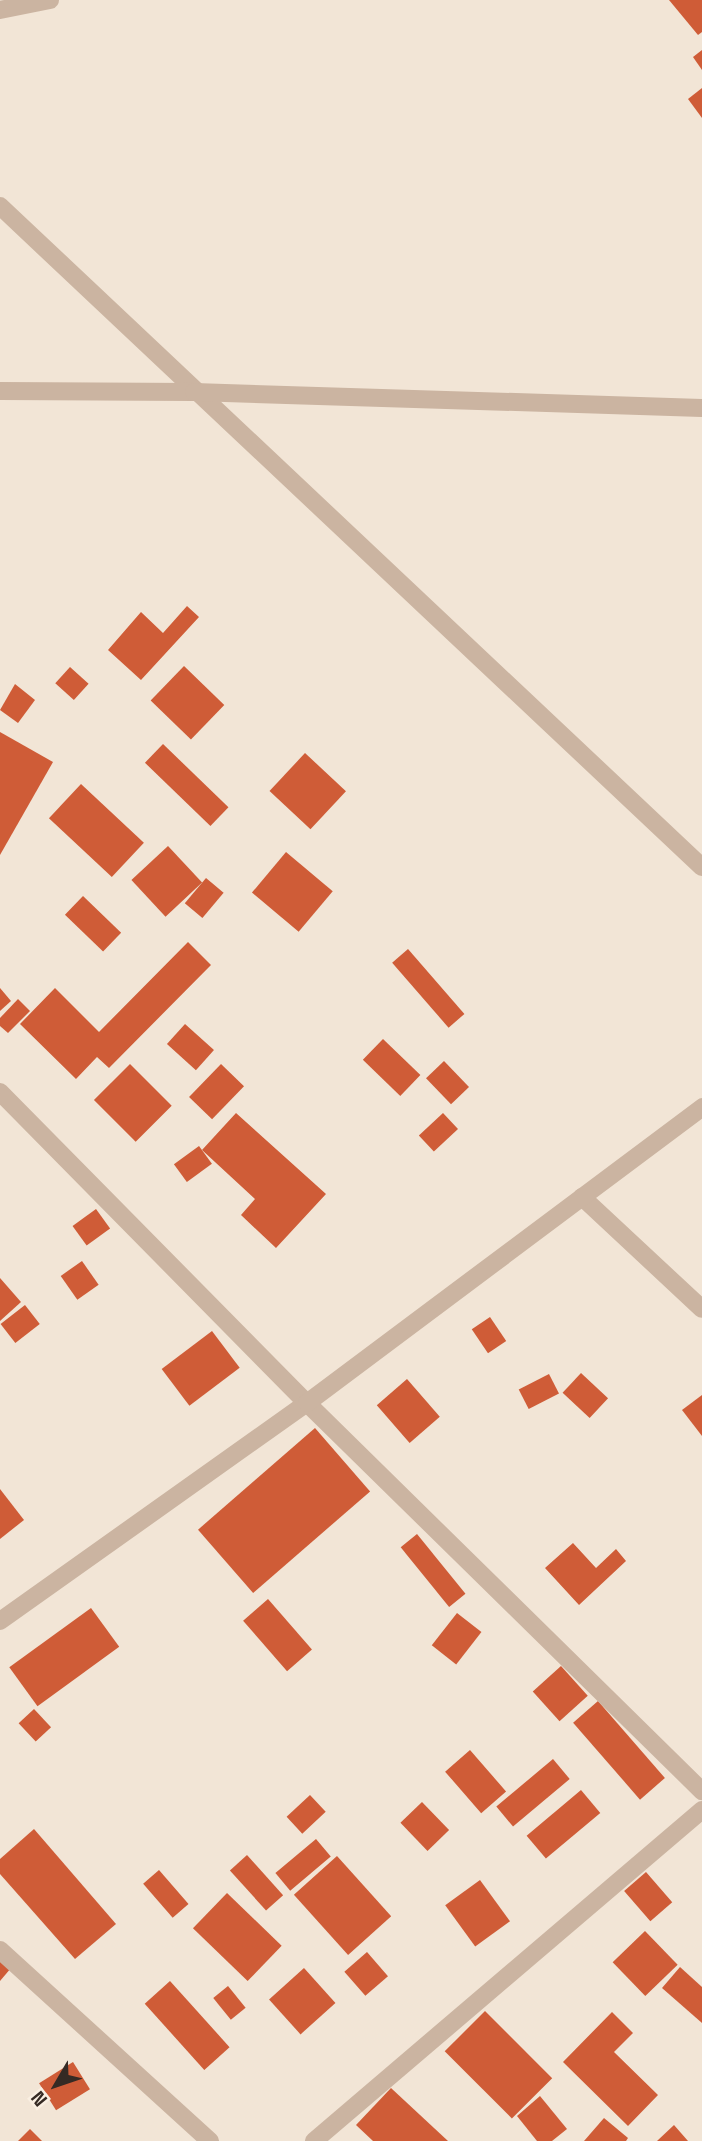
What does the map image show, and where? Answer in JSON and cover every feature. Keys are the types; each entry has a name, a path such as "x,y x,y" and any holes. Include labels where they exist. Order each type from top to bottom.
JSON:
{"street":[{"path":"0,9 50,0"},
{"path":"0,206 194,392 702,867"},
{"path":"0,391 194,392 702,408"},
{"path":"0,1091 307,1403 702,1791"},
{"path":"0,1621 307,1403 702,1107"},
{"path":"582,1197 702,1309"},
{"path":"327,2137 702,1810"},
{"path":"0,1950 210,2141"}],"building":[{"path":"669,0 702,0 702,32 698,35"},
{"path":"702,50 702,70 693,57"},
{"path":"702,88 702,118 688,99"},
{"path":"187,606 199,617 141,680 108,650 141,612 163,633"},
{"path":"184,666 224,705 191,739 151,701"},
{"path":"70,667 89,684 74,700 55,683"},
{"path":"15,684 35,700 18,723 0,710"},
{"path":"0,732 53,762 0,855"},
{"path":"163,744 228,807 210,826 145,763"},
{"path":"305,753 346,791 310,829 270,791"},
{"path":"81,784 144,843 112,877 49,818"},
{"path":"168,846 202,883 166,917 131,880"},
{"path":"286,852 333,891 299,932 252,893"},
{"path":"206,878 224,893 202,918 185,903"},
{"path":"83,896 121,933 103,952 65,915"},
{"path":"188,942 211,965 109,1068 97,1057 76,1079 20,1024 55,988 99,1032"},
{"path":"408,949 464,1014 449,1028 392,963"},
{"path":"0,988 11,1001 0,1011"},
{"path":"18,999 30,1011 8,1033 0,1026 0,1018"},
{"path":"185,1024 214,1050 196,1070 167,1044"},
{"path":"383,1039 420,1075 400,1096 363,1060"},
{"path":"444,1061 469,1087 451,1104 426,1078"},
{"path":"130,1064 172,1106 136,1142 94,1100"},
{"path":"221,1064 244,1086 212,1119 189,1097"},
{"path":"236,1113 326,1194 276,1248 241,1215 255,1199 202,1150"},
{"path":"443,1113 458,1129 434,1152 419,1136"},
{"path":"199,1146 212,1164 187,1182 174,1164"},
{"path":"96,1209 110,1228 87,1245 73,1226"},
{"path":"82,1261 99,1285 77,1300 61,1276"},
{"path":"0,1278 21,1302 0,1321"},
{"path":"25,1305 40,1324 15,1343 1,1324"},
{"path":"490,1317 506,1341 488,1353 472,1329"},
{"path":"212,1331 240,1368 189,1406 162,1369"},
{"path":"581,1373 608,1398 590,1418 563,1393"},
{"path":"549,1374 559,1394 529,1409 519,1389"},
{"path":"407,1379 440,1417 410,1443 377,1405"},
{"path":"702,1395 702,1436 682,1410"},
{"path":"315,1428 370,1491 253,1593 198,1530"},
{"path":"0,1489 24,1520 0,1539"},
{"path":"417,1534 465,1594 449,1607 401,1547"},
{"path":"573,1543 596,1568 616,1549 626,1561 579,1605 545,1568"},
{"path":"268,1599 312,1650 287,1671 243,1621"},
{"path":"91,1608 119,1647 38,1706 9,1667"},
{"path":"457,1613 481,1632 456,1664 432,1645"},
{"path":"561,1666 588,1696 560,1721 533,1691"},
{"path":"598,1701 665,1778 640,1800 573,1723"},
{"path":"34,1709 51,1727 36,1742 19,1723"},
{"path":"470,1750 506,1792 481,1813 445,1772"},
{"path":"553,1759 570,1779 513,1826 496,1807"},
{"path":"581,1790 600,1813 546,1859 527,1836"},
{"path":"310,1795 326,1812 302,1834 287,1817"},
{"path":"422,1802 449,1830 428,1851 400,1823"},
{"path":"34,1829 116,1924 75,1959 0,1874 0,1859"},
{"path":"316,1839 331,1857 290,1891 275,1873"},
{"path":"247,1855 283,1895 266,1911 230,1870"},
{"path":"337,1856 391,1916 348,1955 294,1895"},
{"path":"159,1870 189,1904 173,1918 143,1884"},
{"path":"646,1872 672,1902 650,1921 624,1891"},
{"path":"480,1880 510,1921 475,1947 445,1905"},
{"path":"227,1893 282,1946 248,1981 193,1928"},
{"path":"645,1931 678,1965 645,1996 613,1962"},
{"path":"0,1945 17,1961 0,1981"},
{"path":"367,1952 388,1976 365,1996 344,1972"},
{"path":"680,1967 702,1987 702,2023 662,1988"},
{"path":"304,1968 335,2003 301,2034 269,1999"},
{"path":"170,1981 230,2047 204,2070 145,2004"},
{"path":"228,1986 246,2008 231,2020 213,1998"},
{"path":"485,2011 552,2078 512,2118 445,2051"},
{"path":"612,2012 633,2033 614,2052 658,2095 628,2126 563,2062"},
{"path":"73,2062 90,2089 56,2110 39,2083"},
{"path":"391,2088 448,2141 373,2141 356,2125"},
{"path":"540,2096 567,2129 552,2141 537,2141 517,2116"},
{"path":"604,2118 628,2138 626,2141 584,2141"},
{"path":"674,2125 688,2141 657,2141"},
{"path":"30,2129 42,2141 18,2141"}]}
